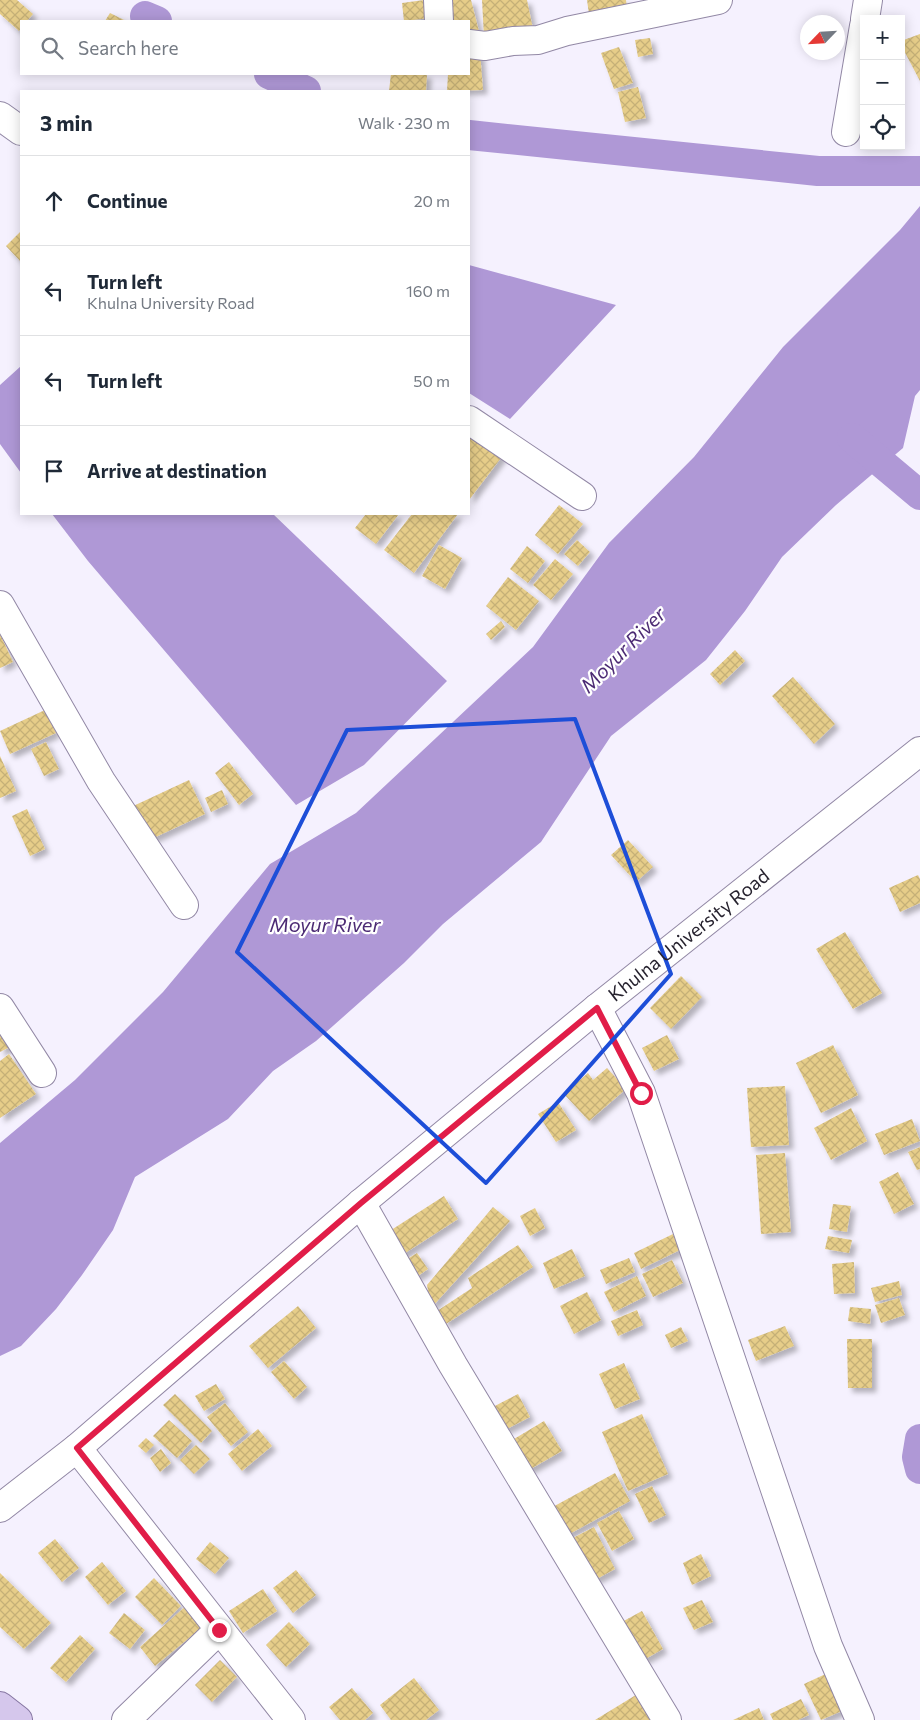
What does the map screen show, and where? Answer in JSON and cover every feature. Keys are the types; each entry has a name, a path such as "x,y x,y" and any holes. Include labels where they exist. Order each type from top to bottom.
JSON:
{"main road":[{"path":"0,1706 18,1720"}],"street":[{"path":"438,0 439,20"},
{"path":"470,44 485,46 513,41 538,40 567,31 718,0"},
{"path":"866,15 868,0"},
{"path":"846,132 860,50"},
{"path":"0,116 20,129"},
{"path":"470,421 582,496"},
{"path":"0,605 101,781 184,905"},
{"name":"Khulna University Road","path":"0,1508 77,1448 361,1203 597,1008 920,751"},
{"path":"0,1008 42,1073"},
{"path":"597,1008 641,1093 828,1646 860,1720"},
{"path":"361,1203 453,1365 668,1720"},
{"path":"77,1448 290,1720"},
{"path":"126,1720 219,1630"}],"highlighted area":[{"path":"575,719 671,974 486,1183 237,952 347,730"}],"water":[{"name":"Moyur River","path":"920,206 920,390 915,396 903,448 836,505 782,557 745,611 706,660 611,736 541,842 443,924 404,963 316,1041 273,1071 228,1119 135,1177 113,1230 82,1275 56,1309 21,1346 0,1356 0,1143 75,1080 163,992 270,864 356,813 533,647 609,543 694,457 783,347 900,230"},
{"path":"470,265 616,305 510,419 470,394"},
{"path":"20,367 20,472 0,444 0,385"},
{"path":"53,515 274,515 447,681 364,765 296,805 88,561"}],"building":[{"path":"0,0 17,0 33,14 28,20 20,20 19,31 0,14"},
{"path":"435,0 438,17 404,20 402,3"},
{"path":"448,0 471,0 481,39 470,39 470,20 448,20"},
{"path":"482,0 527,0 533,29 484,38"},
{"path":"587,0 626,0 627,8 589,14"},
{"path":"110,13 124,20 106,20"},
{"path":"920,34 920,81 905,53 905,40"},
{"path":"650,38 653,54 638,57 635,40"},
{"path":"619,47 633,83 614,89 601,53"},
{"path":"470,52 480,52 483,90 447,90 448,75 470,75"},
{"path":"391,75 427,75 426,90 389,90"},
{"path":"638,87 646,118 625,122 618,92"},
{"path":"20,232 20,261 6,246"},
{"path":"474,431 504,454 470,499 470,437"},
{"path":"559,505 583,524 558,554 535,535"},
{"path":"365,515 398,515 376,544 355,528"},
{"path":"411,515 457,515 414,573 384,550"},
{"path":"577,540 590,552 578,566 564,554"},
{"path":"439,545 462,558 445,589 422,576"},
{"path":"527,546 545,561 528,583 510,569"},
{"path":"555,559 573,574 551,600 533,585"},
{"path":"508,577 539,601 516,630 486,606"},
{"path":"501,621 505,627 491,640 486,634"},
{"path":"0,634 13,662 0,668"},
{"path":"735,650 745,661 720,685 710,674"},
{"path":"793,677 835,724 814,744 772,696"},
{"path":"45,710 56,733 10,754 0,731"},
{"path":"46,742 59,769 44,776 31,749"},
{"path":"0,756 16,791 0,798"},
{"path":"229,762 253,794 239,805 215,773"},
{"path":"189,780 205,814 145,842 129,808"},
{"path":"222,790 228,804 211,812 205,798"},
{"path":"27,809 45,849 30,856 12,816"},
{"path":"628,840 653,867 636,882 611,855"},
{"path":"918,875 920,879 920,903 900,912 889,888"},
{"path":"845,932 882,993 853,1009 816,949"},
{"path":"681,976 702,997 671,1029 650,1008"},
{"path":"0,1022 12,1046 0,1052"},
{"path":"667,1035 679,1059 654,1071 642,1048"},
{"path":"833,1045 858,1095 821,1113 796,1063"},
{"path":"9,1054 36,1094 0,1118 0,1061"},
{"path":"607,1068 626,1089 589,1121 564,1094 588,1073 593,1080"},
{"path":"785,1086 789,1145 751,1147 747,1088"},
{"path":"558,1102 576,1130 556,1142 538,1114"},
{"path":"851,1108 867,1141 831,1160 814,1128"},
{"path":"912,1119 920,1141 884,1155 875,1134"},
{"path":"920,1147 920,1169 917,1170 908,1152"},
{"path":"785,1153 791,1232 761,1234 756,1155"},
{"path":"898,1172 914,1204 894,1214 879,1182"},
{"path":"444,1196 458,1219 399,1257 385,1234"},
{"path":"833,1204 851,1206 847,1232 829,1229"},
{"path":"493,1207 510,1221 431,1308 427,1285"},
{"path":"535,1208 545,1228 530,1236 520,1216"},
{"path":"673,1234 680,1250 641,1269 634,1253"},
{"path":"828,1236 852,1240 849,1253 825,1249"},
{"path":"518,1245 533,1267 446,1324 437,1311 472,1288 468,1278"},
{"path":"572,1249 585,1276 554,1289 543,1263"},
{"path":"417,1253 428,1269 415,1278 404,1261"},
{"path":"629,1258 635,1272 606,1284 600,1270"},
{"path":"672,1260 683,1283 653,1297 642,1274"},
{"path":"854,1262 855,1293 834,1294 832,1264"},
{"path":"637,1276 646,1296 614,1312 604,1292"},
{"path":"899,1281 902,1295 875,1302 871,1288"},
{"path":"587,1292 601,1320 574,1334 560,1306"},
{"path":"899,1298 905,1315 881,1323 875,1305"},
{"path":"298,1306 316,1328 268,1368 249,1346"},
{"path":"850,1307 871,1309 870,1324 848,1321"},
{"path":"637,1310 643,1325 618,1336 611,1321"},
{"path":"785,1326 794,1346 756,1361 748,1340"},
{"path":"681,1327 688,1341 671,1348 665,1335"},
{"path":"847,1339 872,1339 872,1388 848,1388"},
{"path":"284,1361 307,1387 294,1399 271,1372"},
{"path":"624,1363 640,1399 615,1409 599,1374"},
{"path":"216,1384 225,1399 204,1411 195,1396"},
{"path":"175,1394 212,1431 201,1443 163,1405"},
{"path":"518,1394 530,1417 503,1431 491,1408"},
{"path":"225,1403 248,1432 231,1446 207,1417"},
{"path":"642,1414 668,1474 628,1491 602,1432"},
{"path":"169,1420 192,1441 177,1458 153,1436"},
{"path":"544,1421 562,1451 527,1471 509,1442"},
{"path":"258,1429 272,1446 242,1471 228,1454"},
{"path":"146,1438 154,1445 146,1453 138,1446"},
{"path":"196,1445 210,1459 194,1474 180,1460"},
{"path":"161,1449 171,1463 160,1472 150,1458"},
{"path":"615,1473 630,1501 564,1537 549,1509"},
{"path":"652,1486 666,1515 649,1523 635,1494"},
{"path":"619,1511 634,1539 612,1551 597,1523"},
{"path":"594,1527 615,1569 593,1581 571,1539"},
{"path":"55,1539 79,1568 62,1582 38,1553"},
{"path":"210,1542 229,1558 215,1574 196,1559"},
{"path":"701,1554 711,1576 692,1585 683,1563"},
{"path":"102,1562 126,1591 108,1605 85,1577"},
{"path":"296,1570 316,1595 293,1613 273,1588"},
{"path":"0,1573 51,1623 24,1649 0,1627"},
{"path":"154,1578 181,1606 162,1625 135,1597"},
{"path":"263,1589 277,1611 243,1633 229,1611"},
{"path":"702,1600 713,1622 694,1630 683,1608"},
{"path":"188,1604 206,1624 155,1666 140,1647"},
{"path":"642,1611 663,1649 640,1662 620,1623"},
{"path":"124,1613 145,1630 130,1649 109,1633"},
{"path":"289,1622 310,1644 286,1667 266,1645"},
{"path":"80,1635 95,1649 66,1682 50,1668"},
{"path":"220,1660 237,1677 212,1702 195,1685"},
{"path":"832,1671 849,1708 821,1720 804,1684"},
{"path":"414,1678 439,1710 426,1720 391,1720 380,1705"},
{"path":"352,1688 373,1713 365,1720 340,1720 329,1707"},
{"path":"644,1690 661,1720 595,1720"},
{"path":"801,1699 809,1715 798,1720 773,1720 770,1714"},
{"path":"759,1708 764,1720 733,1720"}],"waterway":[{"path":"145,16 155,20"},
{"path":"271,75 304,90"},
{"path":"470,135 818,171 920,171"},
{"path":"852,438 920,495"},
{"path":"920,1439 917,1457 920,1469"}],"route":[{"path":"219,1630 77,1448 361,1203 597,1008 641,1093"}]}
